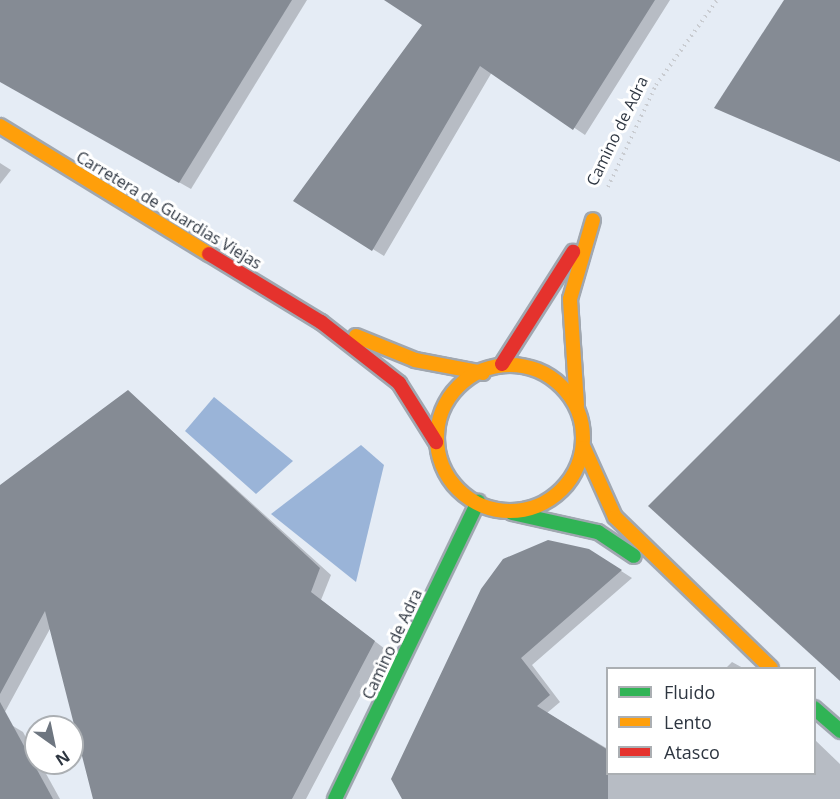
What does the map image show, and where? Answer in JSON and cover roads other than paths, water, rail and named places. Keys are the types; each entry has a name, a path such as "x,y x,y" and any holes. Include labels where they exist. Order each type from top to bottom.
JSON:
{"street":[{"name":"Carretera de Guardias Viejas","path":"0,126 321,322 399,383 436,442"},
{"path":"692,596 598,532 508,512 467,499 444,472 436,442 441,409 459,385 502,364 592,220 570,299 578,405 585,448 615,517 692,596 769,667"},
{"name":"Carretera de Guardias Viejas","path":"321,322 415,360 483,373"},
{"path":"502,364 547,373 578,405"},
{"path":"508,512 552,500 573,478 585,448"},
{"name":"Camino de Adra","path":"335,799 478,502"},
{"path":"816,710 840,731"}],"water":[{"path":"214,397 293,461 256,494 185,431"},
{"path":"361,445 384,465 356,582 271,514"}]}
